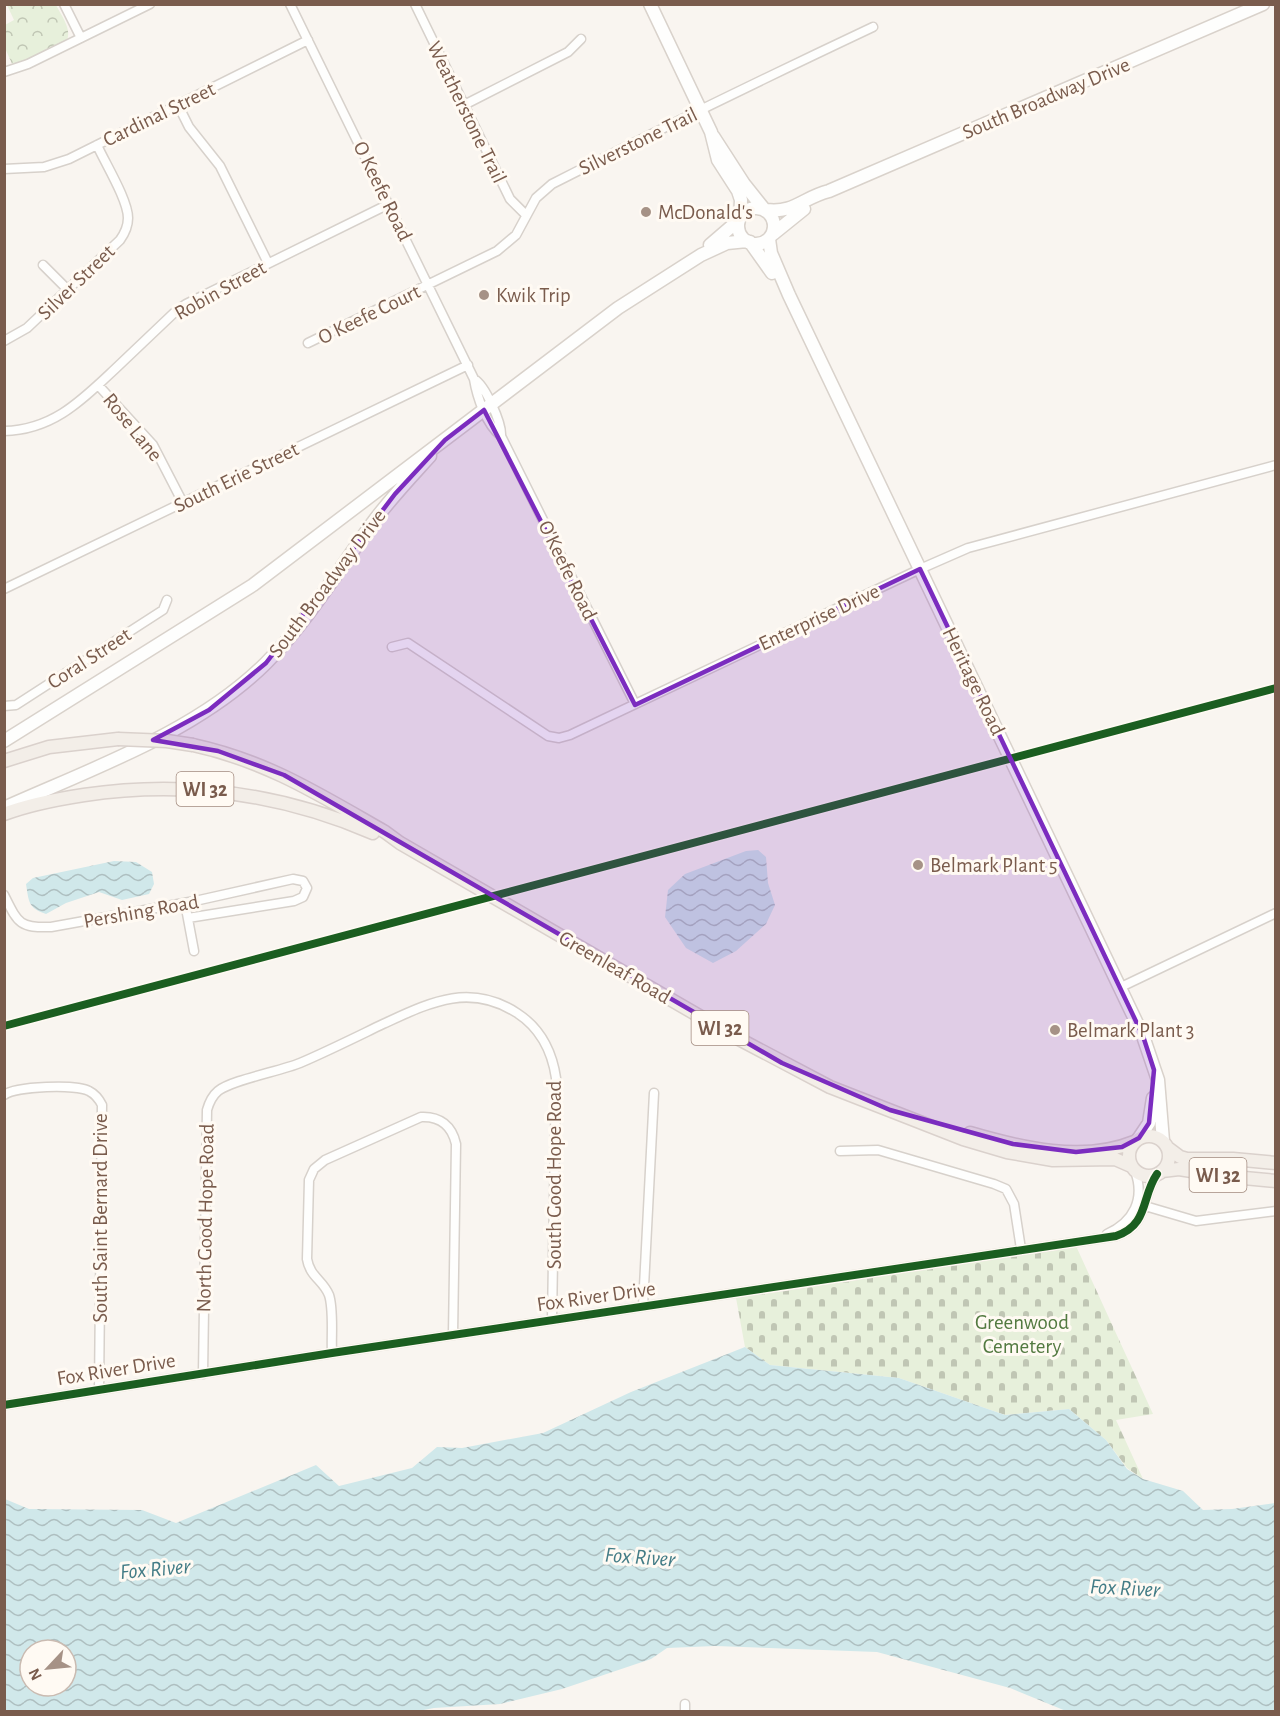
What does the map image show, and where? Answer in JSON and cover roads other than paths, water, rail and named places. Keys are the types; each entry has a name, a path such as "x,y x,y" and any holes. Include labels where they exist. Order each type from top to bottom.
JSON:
{"main road":[{"path":"650,4 711,132 744,184 774,221 771,236 760,243 748,242 739,231 740,195 718,160 711,132"},
{"name":"South Broadway Drive","path":"765,210 788,210 816,194 829,191 1263,4"},
{"name":"South Broadway Drive","path":"771,236 796,214 819,201 829,191"},
{"path":"740,219 750,208 765,210"},
{"name":"South Broadway Drive","path":"701,255 740,219"},
{"name":"Heritage Road","path":"771,236 772,258 789,295 1143,1036 1160,1092 1165,1144"},
{"name":"South Broadway Drive","path":"4,741 253,585 618,308 701,255 727,243 748,242"},
{"name":"Heritage Road","path":"748,242 789,295"},
{"name":"South Broadway Drive","path":"4,808 142,746 190,721 249,679 298,627 395,494 445,440"},
{"name":"WI 32","path":"4,761 49,747 118,739 167,741 193,745 229,754 284,775 385,832 400,843"},
{"name":"WI 32","path":"4,814 62,798 104,792 143,788 208,789 273,799 303,807 346,821 400,843"},
{"name":"Greenleaf Road","path":"400,843 782,1063 830,1087 963,1139 1007,1152 1053,1160 1115,1159 1133,1168"},
{"name":"Heritage Road","path":"1137,1140 1151,1117 1154,1070"},
{"name":"Greenleaf Road","path":"934,1126 1013,1144 1058,1151 1108,1150 1137,1140"},
{"name":"WI 32","path":"1137,1140 1152,1136 1180,1157 1187,1159 1258,1160 1275,1163"},
{"path":"1133,1168 1129,1153 1137,1140"},
{"path":"1159,1173 1168,1162 1165,1144"},
{"name":"WI 32","path":"1133,1168 1146,1176 1179,1169 1275,1181"}],"street":[{"path":"64,4 81,38"},
{"path":"4,72 27,64 150,4"},
{"name":"O Keefe Road","path":"290,4 474,379"},
{"name":"Weatherstone Trail","path":"415,4 510,199 526,215"},
{"name":"Silverstone Trail","path":"429,284 506,245 516,235 536,198 552,184 700,109 733,96 873,27"},
{"path":"464,105 568,52 580,39"},
{"name":"Cardinal Street","path":"4,169 31,169 57,164 308,40"},
{"path":"178,105 189,127 220,166 268,263"},
{"name":"Silver Street","path":"4,341 27,328 120,240 127,225 126,207 97,145"},
{"name":"Robin Street","path":"4,431 26,429 52,420 76,406 176,311 195,299 389,204"},
{"path":"44,265 68,290"},
{"name":"O Keefe Court","path":"309,344 429,284"},
{"name":"South Erie Street","path":"4,589 468,365"},
{"name":"O'Keefe Road","path":"474,379 477,393 488,407 494,429 501,436 635,705"},
{"name":"Rose Lane","path":"98,385 153,445 183,503"},
{"name":"Enterprise Drive","path":"392,647 408,643 548,736 559,738 635,705 946,557 984,543 1275,465"},
{"name":"Coral Street","path":"4,706 16,705 163,610 166,600"},
{"name":"Pershing Road","path":"4,895 20,922 31,928 51,927 185,903 293,879 306,883 306,893 300,899 188,918"},
{"path":"185,903 194,951"},
{"path":"1121,987 1275,913"},
{"name":"South Good Hope Road","path":"277,1071 439,1000 464,997 491,1001 512,1010 530,1023 545,1042 556,1078 552,1320"},
{"name":"North Good Hope Road","path":"203,1374 207,1110 212,1097 221,1088 277,1071"},
{"name":"South Saint Bernard Drive","path":"4,1095 16,1089 50,1087 90,1091 99,1099 102,1108 99,1390"},
{"path":"643,1306 654,1093"},
{"path":"332,1353 330,1300 326,1289 310,1271 307,1259 309,1180 314,1169 325,1160 416,1118 432,1117 445,1124 455,1138 453,1335"},
{"path":"840,1151 878,1150 1006,1189 1014,1204 1021,1249"},
{"name":"Fox River Drive","path":"1102,1238 1125,1223 1133,1214 1139,1197 1133,1168"},
{"name":"Fox River Drive","path":"4,1405 332,1353 1116,1236 1128,1230 1140,1218 1150,1183 1159,1173"},
{"path":"1145,1206 1196,1221 1275,1211"}],"water":[{"path":"758,850 766,857 768,883 775,905 766,924 736,951 713,963 686,948 665,917 668,890 685,874 746,851"},
{"path":"114,861 136,862 152,872 154,884 149,894 122,900 99,892 66,903 46,914 30,904 26,884 33,878"},
{"name":"Fox River","path":"745,1347 770,1365 899,1378 1005,1415 1069,1409 1106,1440 1127,1469 1143,1479 1183,1491 1203,1510 1232,1509 1275,1503 1275,1711 1066,1711 1010,1688 877,1652 715,1646 667,1648 651,1659 562,1689 500,1704 434,1708 413,1712 5,1711 5,1499 29,1509 142,1510 176,1523 316,1465 339,1486 412,1468 437,1447 462,1448 543,1433 631,1392"}],"place":[{"name":"McDonald's","path":"646,212"},
{"name":"Kwik Trip","path":"484,295"},
{"name":"Belmark Plant 5","path":"918,865"},
{"name":"Belmark Plant 3","path":"1055,1030"}],"park label":[{"name":"Greenwood Cemetery","path":"1022,1334"}]}
